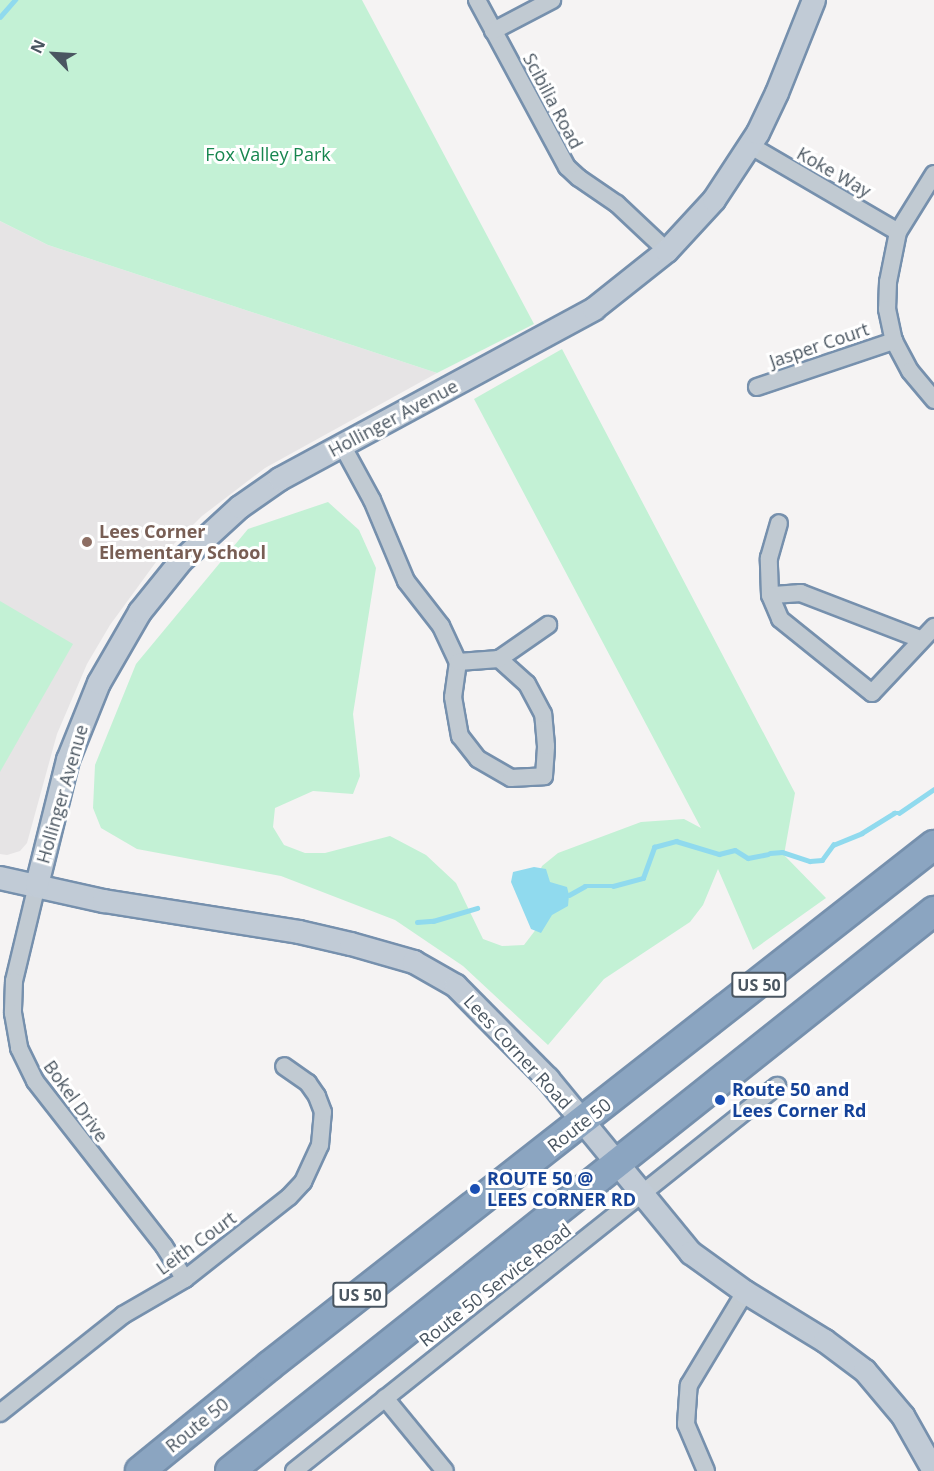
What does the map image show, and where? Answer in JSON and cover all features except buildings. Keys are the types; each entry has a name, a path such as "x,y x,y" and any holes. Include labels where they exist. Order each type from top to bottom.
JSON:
{"highway":[{"name":"Route 50","path":"140,1471 269,1366 934,845"},
{"name":"US 50","path":"230,1471 934,911"}],"street":[{"name":"Scibilia Road","path":"477,0 567,167 587,185 617,204 667,251"},
{"path":"493,31 552,0"},
{"name":"Hollinger Avenue","path":"37,885 68,760 99,683 140,612 181,561 215,527 280,479 594,309 667,251 714,200 751,146 777,93 814,0"},
{"name":"Koke Way","path":"751,146 897,232"},
{"name":"Jasper Court","path":"934,174 897,232 888,282 887,309 894,340 910,371 934,400"},
{"name":"Jasper Court","path":"757,387 894,340"},
{"path":"342,444 372,500 406,581 441,626 459,662 453,697 460,736 478,759 511,778 544,776 546,746 543,714 527,684 500,659"},
{"path":"779,523 769,558 770,595 780,619 872,693 920,639 934,627"},
{"path":"770,595 801,593 920,639"},
{"path":"459,662 500,659 548,625"},
{"name":"Lees Corner Road","path":"0,878 104,901 299,932 414,962 456,986 540,1071 691,1253 745,1292 825,1341 865,1371 903,1416 934,1471"},
{"name":"Bokel Drive","path":"37,885 14,981 13,1013 19,1048 35,1082 164,1246 185,1279"},
{"name":"Leith Court","path":"0,1413 123,1315 185,1279 289,1197 303,1182 314,1164 320,1145 322,1112 317,1096 308,1083 284,1066"},
{"name":"Route 50 Service Road","path":"294,1471 777,1086"},
{"path":"706,1471 686,1424 687,1392 693,1374 745,1292"},
{"path":"385,1398 445,1471"}],"shaded area":[{"name":"Lees Corner Elementary School","path":"0,221 48,245 437,373 265,468 202,516 156,562 110,625 87,664 57,734 27,843 20,851 7,855 0,854"}],"green space":[{"name":"Fox Valley Park","path":"0,0 362,0 534,324 437,373 48,245 0,221"},
{"path":"562,349 795,793 784,855 826,898 753,950 718,869 703,905 690,922 604,979 548,1045 463,966 395,920 281,876 137,849 101,828 93,808 95,765 136,664 248,529 328,502 359,530 376,568 353,714 360,776 353,794 313,791 275,808 273,827 284,845 305,853 325,853 390,836 426,855 456,883 483,939 502,946 524,945 537,928 534,885 542,866 558,853 641,822 684,819 701,828 474,399"},
{"path":"0,601 73,644 0,772"}],"water":[{"path":"534,867 546,869 550,882 567,887 569,895 568,906 552,915 541,933 531,929 511,882 513,872"}],"waterway":[{"path":"0,17 15,0"},
{"path":"770,853 782,852 810,861 822,860 833,845 862,833 894,813 899,813 934,789"},
{"path":"569,895 585,886 613,886 643,878 654,847 676,841 719,854 735,850 748,858 768,854"},
{"path":"417,922 433,921 477,908"}],"place":[{"name":"Lees Corner Elementary School","path":"87,542"},
{"name":"Route 50 and Lees Corner Rd","path":"720,1100"},
{"name":"ROUTE 50 @ LEES CORNER RD","path":"475,1189"}]}
